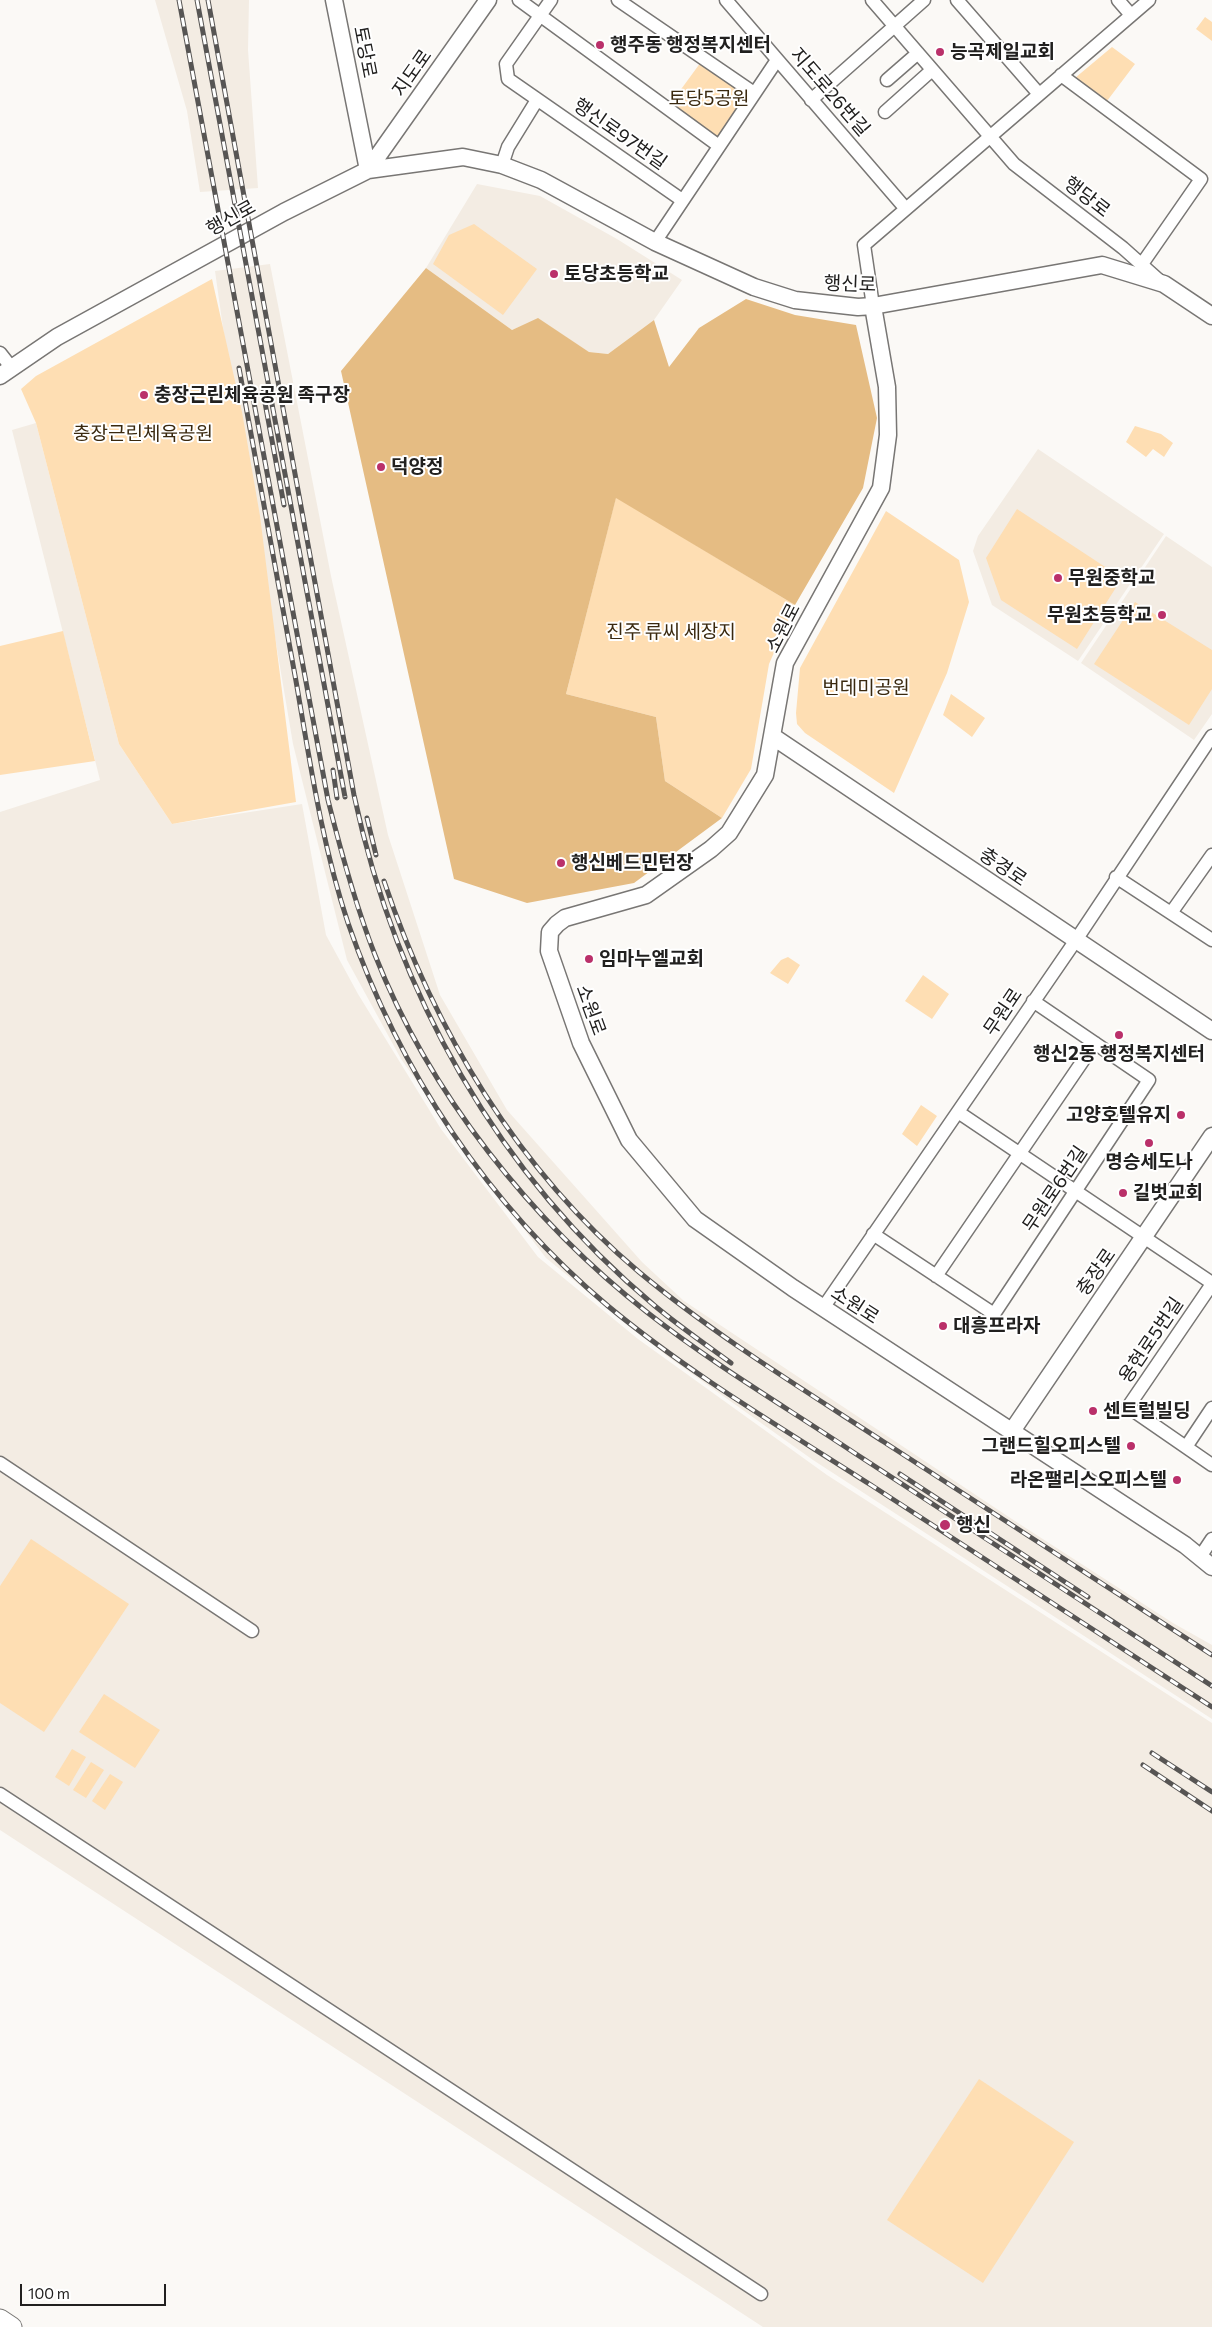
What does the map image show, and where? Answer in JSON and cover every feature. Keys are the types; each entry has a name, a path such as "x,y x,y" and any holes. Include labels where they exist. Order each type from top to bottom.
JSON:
{"highway":[{"path":"0,2319 12,2327"}],"main road":[{"name":"토당로","path":"334,0 368,170"},
{"name":"지도로","path":"368,170 488,0"},
{"name":"행신로","path":"6,372 57,337 284,212 368,170 463,157 502,165 563,191 655,242 754,287 795,300 858,307 873,306 1102,265 1164,284 1212,316"},
{"name":"소원로","path":"873,306 887,387 888,434 881,488 785,663 765,775 729,833 711,849 646,895 565,918 556,924 550,932 549,951 581,1044 629,1140 695,1219 823,1308 1012,1431 1206,1562"},
{"name":"충경로","path":"772,736 1212,1031"},
{"name":"충장로","path":"1012,1431 1212,1136"}],"street":[{"path":"519,0 719,146"},
{"name":"행신로97번길","path":"551,0 506,64 508,79 682,200"},
{"path":"618,0 754,93"},
{"name":"지도로26번길","path":"726,0 906,209"},
{"name":"행당로","path":"872,0 1014,164 1142,264 1164,284"},
{"path":"812,100 924,0"},
{"path":"957,0 1039,94"},
{"path":"1118,0 1131,16"},
{"path":"873,306 864,245 1149,0"},
{"path":"887,80 918,52"},
{"path":"655,242 777,60"},
{"path":"885,112 932,70"},
{"path":"1061,75 1201,179 1142,264"},
{"path":"502,165 508,147 537,100"},
{"path":"0,353 6,372"},
{"name":"무원로","path":"823,1308 1076,940 1116,877 1212,736"},
{"path":"1171,913 1212,855"},
{"path":"1116,877 1212,940"},
{"name":"무원로6번길","path":"873,1234 994,1314 1149,1080 1033,1001"},
{"path":"936,1276 1018,1153 1095,1043"},
{"path":"958,1112 1212,1283"},
{"name":"용현로5번길","path":"1212,1283 1128,1407 1212,1465"},
{"path":"1186,1447 1212,1408"},
{"path":"0,1463 252,1631"},
{"path":"1206,1562 1212,1539"},
{"path":"0,1794 762,2294"}],"shaded area":[{"path":"155,0 249,0 248,50 258,188 200,192 187,111"},
{"name":"토당초등학교","path":"477,184 540,196 617,239 682,280 654,320 608,354 589,352 538,319 512,330 426,268"},
{"path":"270,264 331,576 388,835 440,995 507,1110 642,1262 684,1301 1018,1523 1173,1623 1212,1645 1212,1719 813,1460 667,1356 546,1258 498,1195 401,1059 347,960 293,744 223,328 215,271"},
{"path":"426,268 512,330 538,318 589,352 608,354 654,320 669,367 699,328 746,299 795,315 856,325 877,418 863,488 795,605 616,498 566,694 656,717 665,781 722,818 634,883 527,903 454,879 341,371"},
{"path":"36,423 119,744 172,824 302,804 326,935 358,994 441,1129 538,1257 638,1339 827,1475 1212,1723 1212,2327 763,2327 0,1830 0,812 100,780 12,430"},
{"name":"무원중학교","path":"1038,449 1164,534 1078,661 992,605 973,551 978,536"},
{"name":"무원초등학교","path":"1166,536 1212,567 1212,714 1194,740 1081,663"}],"green space":[{"path":"1205,17 1212,22 1212,41 1196,29"},
{"path":"1112,47 1135,64 1107,101 1075,78"},
{"name":"토당5공원","path":"701,62 747,96 718,137 671,103"},
{"path":"474,224 537,269 503,315 433,264 449,235"},
{"name":"충장근린체육공원","path":"212,279 242,412 260,516 296,802 172,824 119,744 36,423 21,389 36,376"},
{"path":"1135,426 1161,434 1173,443 1164,457 1153,449 1146,457 1126,442"},
{"name":"진주 류씨 세장지","path":"616,497 795,605 769,664 751,769 722,818 665,781 656,717 566,694"},
{"path":"1017,509 1122,578 1077,649 1001,600 986,558"},
{"name":"번데미공원","path":"886,511 959,560 969,602 947,673 894,793 805,733 797,724 796,713 800,668"},
{"path":"1135,602 1212,650 1212,689 1189,725 1094,664"},
{"path":"63,631 95,761 0,775 0,646"},
{"path":"951,694 985,718 972,737 943,715"},
{"path":"788,957 800,965 788,984 770,973 781,960"},
{"path":"923,975 949,994 932,1019 905,1001"},
{"path":"921,1105 937,1116 917,1146 902,1134"},
{"path":"31,1539 129,1604 44,1732 0,1703 0,1586"},
{"path":"104,1694 160,1730 135,1768 79,1732"},
{"path":"72,1749 86,1757 69,1786 55,1777"},
{"path":"91,1762 104,1770 86,1798 73,1790"},
{"path":"110,1774 123,1782 105,1810 92,1801"},
{"path":"979,2079 1074,2142 983,2283 887,2220"}],"railway":[{"path":"179,0 328,800 349,878 375,955 397,1006 424,1056 488,1152 525,1196 564,1238 605,1277 648,1313 698,1350 749,1384 1212,1686"},
{"path":"197,0 345,797"},
{"path":"208,0 354,795 373,868 397,940 426,1009 461,1076 502,1139 548,1199 599,1255 655,1306 731,1363"},
{"path":"239,368 318,803 339,894 369,978 393,1031 421,1083 452,1132 486,1179 564,1267 608,1306 671,1355 737,1400 1212,1707"},
{"path":"263,392 284,505"},
{"path":"333,770 337,798"},
{"path":"367,818 376,855"},
{"path":"384,881 404,936 428,991 455,1043 485,1094 518,1143 555,1189 595,1232 639,1272 728,1340 1212,1655"},
{"path":"900,1474 1088,1597"},
{"path":"1152,1753 1212,1792"},
{"path":"1143,1765 1212,1811"}],"place":[{"name":"행주동 행정복지센터","path":"600,45"},
{"name":"능곡제일교회","path":"940,52"},
{"name":"토당초등학교","path":"554,274"},
{"name":"충장근린체육공원 족구장","path":"144,395"},
{"name":"덕양정","path":"381,467"},
{"name":"무원중학교","path":"1058,578"},
{"name":"무원초등학교","path":"1162,615"},
{"name":"행신베드민턴장","path":"561,863"},
{"name":"임마누엘교회","path":"589,959"},
{"name":"행신2동 행정복지센터","path":"1119,1035"},
{"name":"고양호텔유지","path":"1181,1115"},
{"name":"명승세도나","path":"1149,1143"},
{"name":"길벗교회","path":"1123,1193"},
{"name":"대흥프라자","path":"943,1326"},
{"name":"센트럴빌딩","path":"1093,1411"},
{"name":"그랜드힐오피스텔","path":"1131,1446"},
{"name":"라온팰리스오피스텔","path":"1177,1480"},
{"name":"행신","path":"945,1525"}]}
